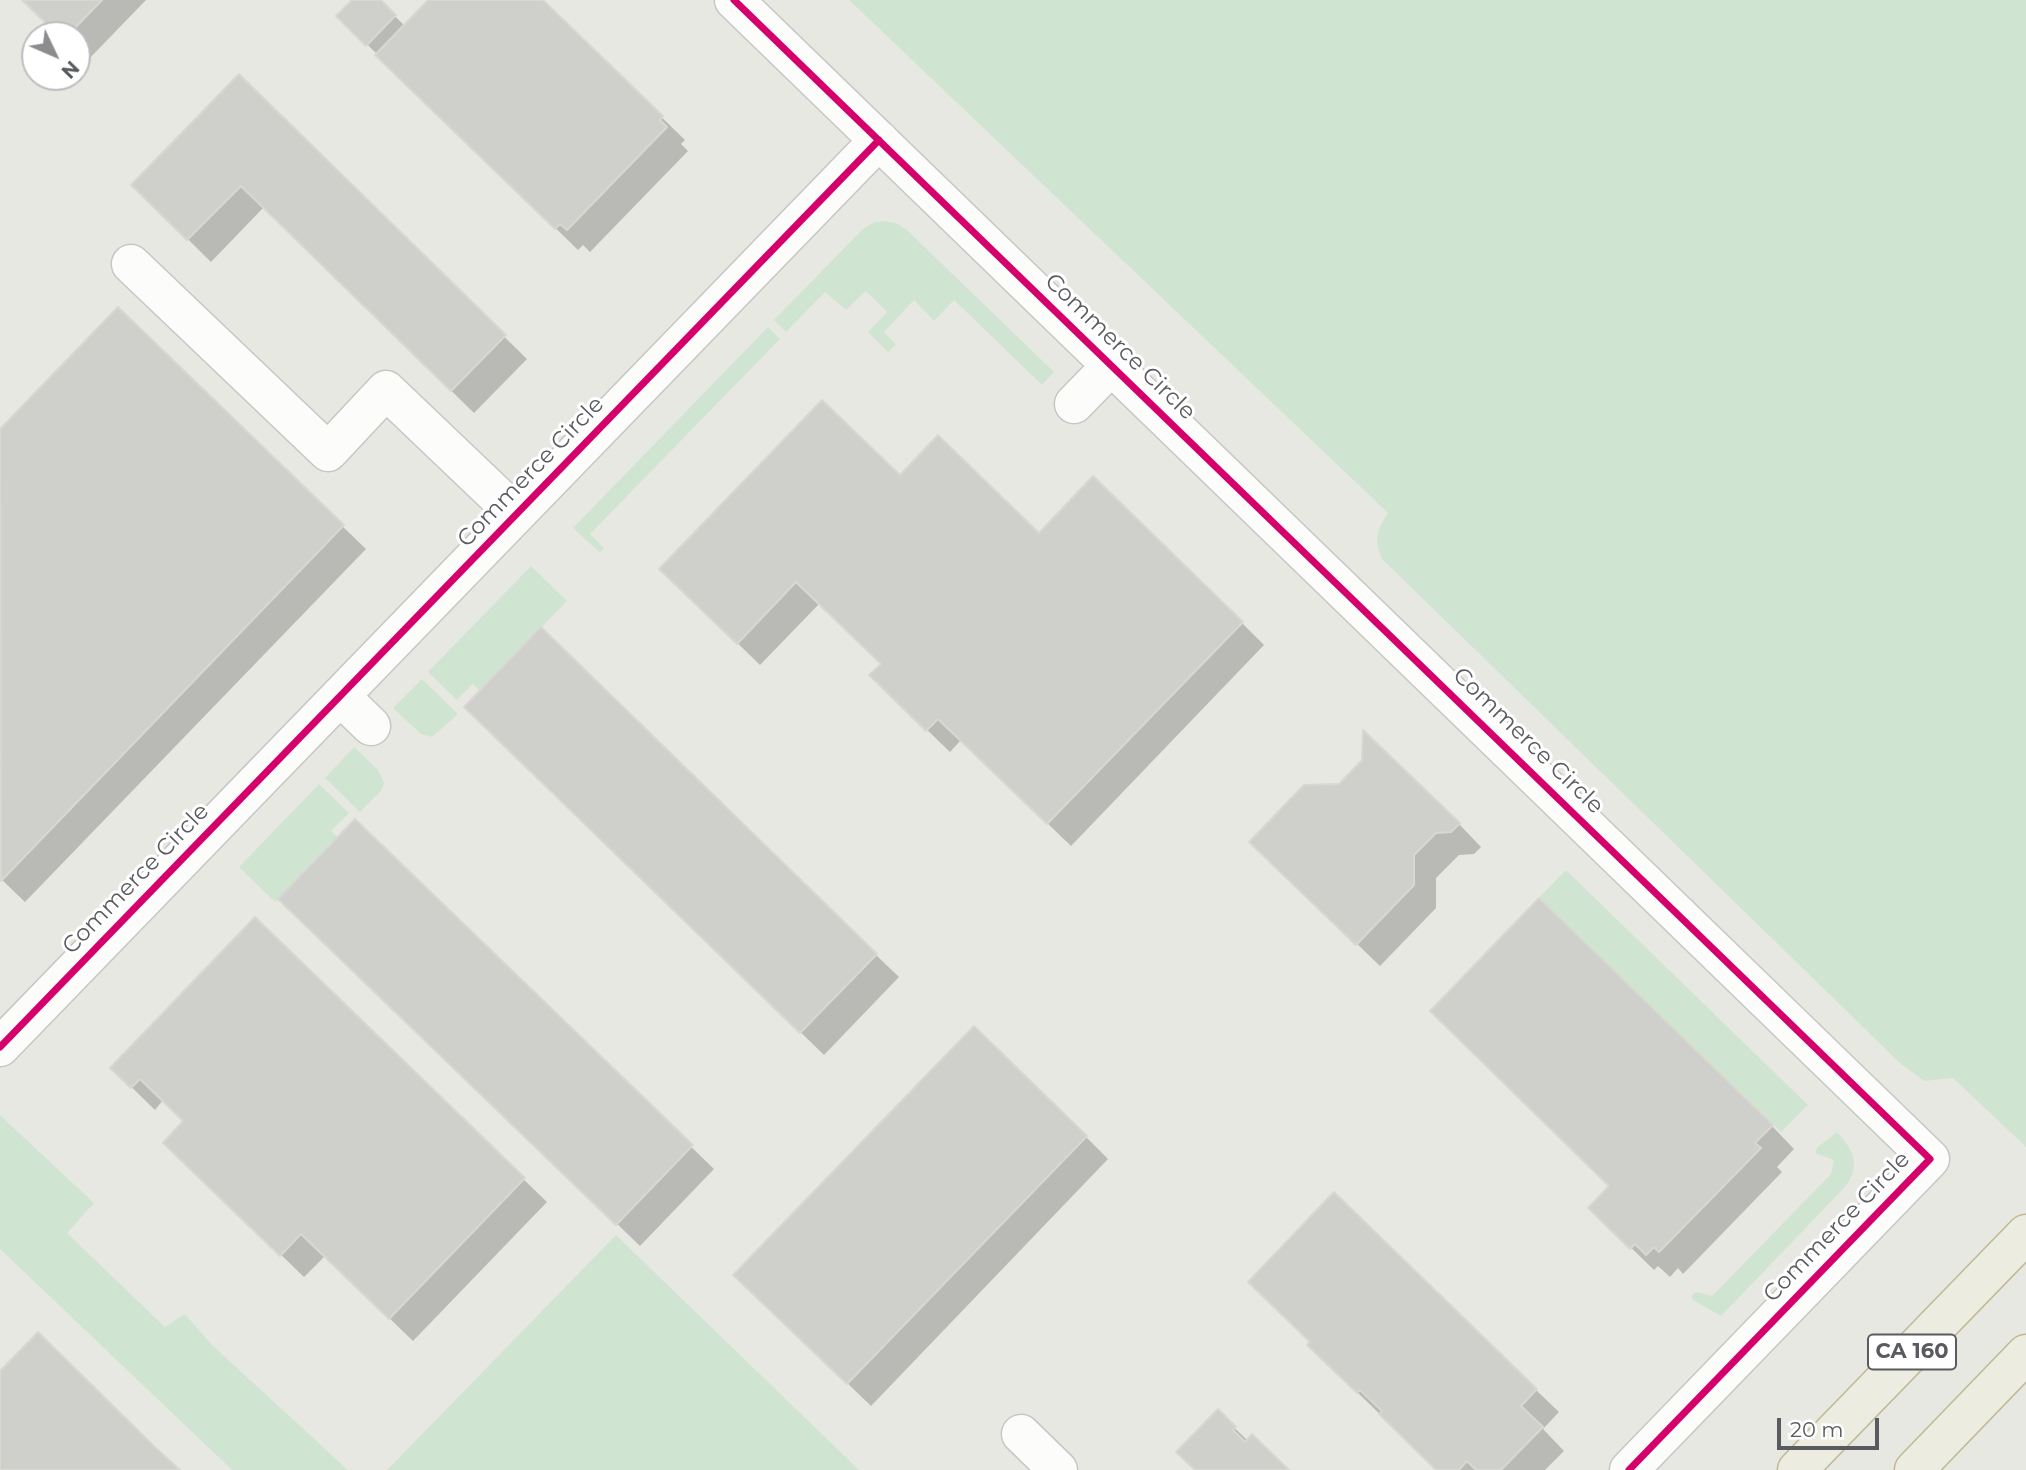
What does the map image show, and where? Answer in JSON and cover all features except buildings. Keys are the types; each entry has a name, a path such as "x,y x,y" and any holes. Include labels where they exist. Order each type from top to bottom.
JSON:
{"highway":[{"name":"CA 160","path":"1797,1470 2026,1234"},
{"path":"1914,1470 2026,1354"}],"street":[{"path":"734,0 879,140"},
{"name":"Commerce Circle","path":"0,1046 879,140 1930,1159 1629,1470"},
{"path":"131,264 328,452 386,390 516,514"},
{"path":"1074,404 1112,365"},
{"path":"341,696 371,726"},
{"path":"1021,1434 1058,1470"}],"green space":[{"path":"849,0 2026,0 2026,1147 1953,1078 1924,1081 1901,1064 1383,560 1377,541 1381,525 1388,513"},
{"path":"875,222 898,224 908,231 1054,372 1042,385 954,300 934,321 914,300 884,332 896,345 888,352 868,332 887,312 866,291 846,310 825,292 786,332 774,320 863,229"},
{"path":"768,327 780,339 590,534 604,548 600,553 573,528"},
{"path":"531,566 567,601 480,691 473,684 457,700 428,672"},
{"path":"422,679 458,714 432,737 421,734 393,708"},
{"path":"354,747 378,770 384,783 381,791 360,812 325,778"},
{"path":"319,784 349,813 331,831 337,837 275,902 239,867"},
{"path":"1566,870 1808,1105 1781,1132 1539,898"},
{"path":"0,1115 94,1203 67,1233 165,1327 185,1314 211,1344 348,1470 232,1470 0,1249"},
{"path":"1837,1132 1848,1145 1853,1158 1853,1172 1845,1187 1721,1316 1693,1300 1691,1296 1696,1292 1712,1296 1831,1174 1834,1160 1815,1153 1818,1147"},
{"path":"616,1235 859,1470 387,1470"}],"cycle path":[{"path":"734,0 1930,1159 1629,1470"},
{"path":"0,1047 879,140"}]}
